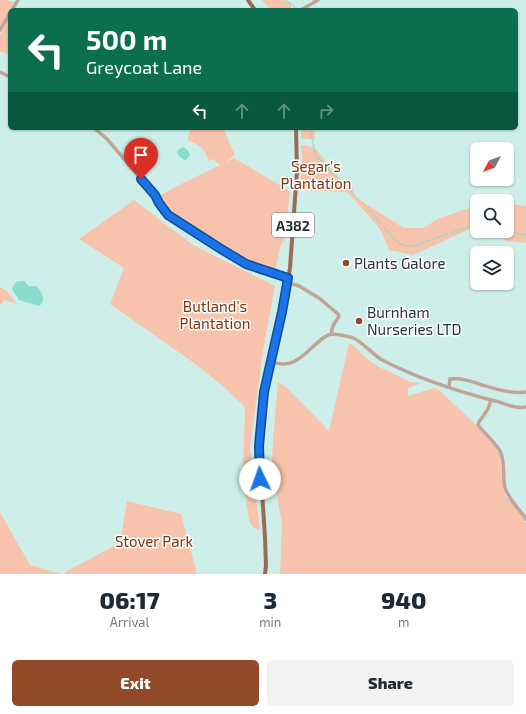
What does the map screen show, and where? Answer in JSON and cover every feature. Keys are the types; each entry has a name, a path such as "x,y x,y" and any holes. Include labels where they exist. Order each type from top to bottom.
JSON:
{"main road":[{"name":"A382","path":"265,574 265,537 259,446 264,392 288,278 291,256 297,171 296,130"}],"street":[{"path":"304,8 318,0"},
{"path":"0,30 8,16"},
{"path":"97,130 116,149 155,195 168,215 246,264 288,278"},
{"path":"293,284 319,298 338,314 339,316 331,331 332,334"},
{"path":"270,361 276,363 289,363 301,359 316,344 328,335 332,334 353,338 362,343 375,355 391,364 432,382 513,406 522,408 526,407"},
{"path":"449,387 450,379 463,379 512,393 526,392"},
{"path":"491,400 488,409 478,425 500,451 504,468 505,487 509,496 526,519"}],"green space":[{"path":"0,0 14,2 10,8 8,8 8,12 0,26"},
{"path":"262,0 283,0 291,3 291,8 269,8"},
{"path":"8,20 8,54 0,51 0,35"},
{"path":"190,130 224,130 235,155 224,163 234,158 288,190 290,193 284,239 280,248 275,272 234,256 175,218 162,206 159,196 220,165 213,159 209,161 201,148 187,140"},
{"path":"301,130 314,130 315,140 301,138"},
{"name":"Segar's Plantation","path":"301,145 316,149 340,179 352,186 355,197 404,228 423,228 438,219 470,208 470,230 413,255 389,250 381,231 376,224 347,192 300,190 302,155"},
{"name":"Butland's Plantation","path":"134,200 193,245 275,286 264,345 250,447 260,530 254,528 249,521 243,472 245,407 224,387 194,363 110,304 124,268 79,239"},
{"path":"514,204 526,206 526,243 507,241 502,238 514,238"},
{"path":"0,287 7,291 17,304 4,300 0,305"},
{"path":"349,343 377,366 411,382 421,383 408,388 408,396 434,388 438,389 474,423 494,445 500,456 503,487 506,496 524,517 526,526 526,574 280,574 282,525 272,459 278,382 286,387 329,431"},
{"name":"Stover Park","path":"127,501 181,514 197,574 65,574 65,572 120,543"},
{"path":"0,512 30,565 62,574 0,574"}],"water":[{"path":"183,147 188,150 190,155 186,160 179,156 177,152"},
{"path":"24,281 29,286 36,286 40,291 43,296 43,301 39,306 19,300 12,288 16,282"}],"waterway":[{"path":"285,0 295,8"},
{"path":"310,130 315,154 318,158 369,210 397,242 405,246 413,246 470,226"},
{"path":"514,232 526,235"}],"place":[{"name":"Plants Galore","path":"346,263"},
{"name":"Burnham Nurseries LTD","path":"359,321"}],"route":[{"path":"141,179 155,195 168,215 246,264 288,278 264,392 259,446 260,479"}]}
